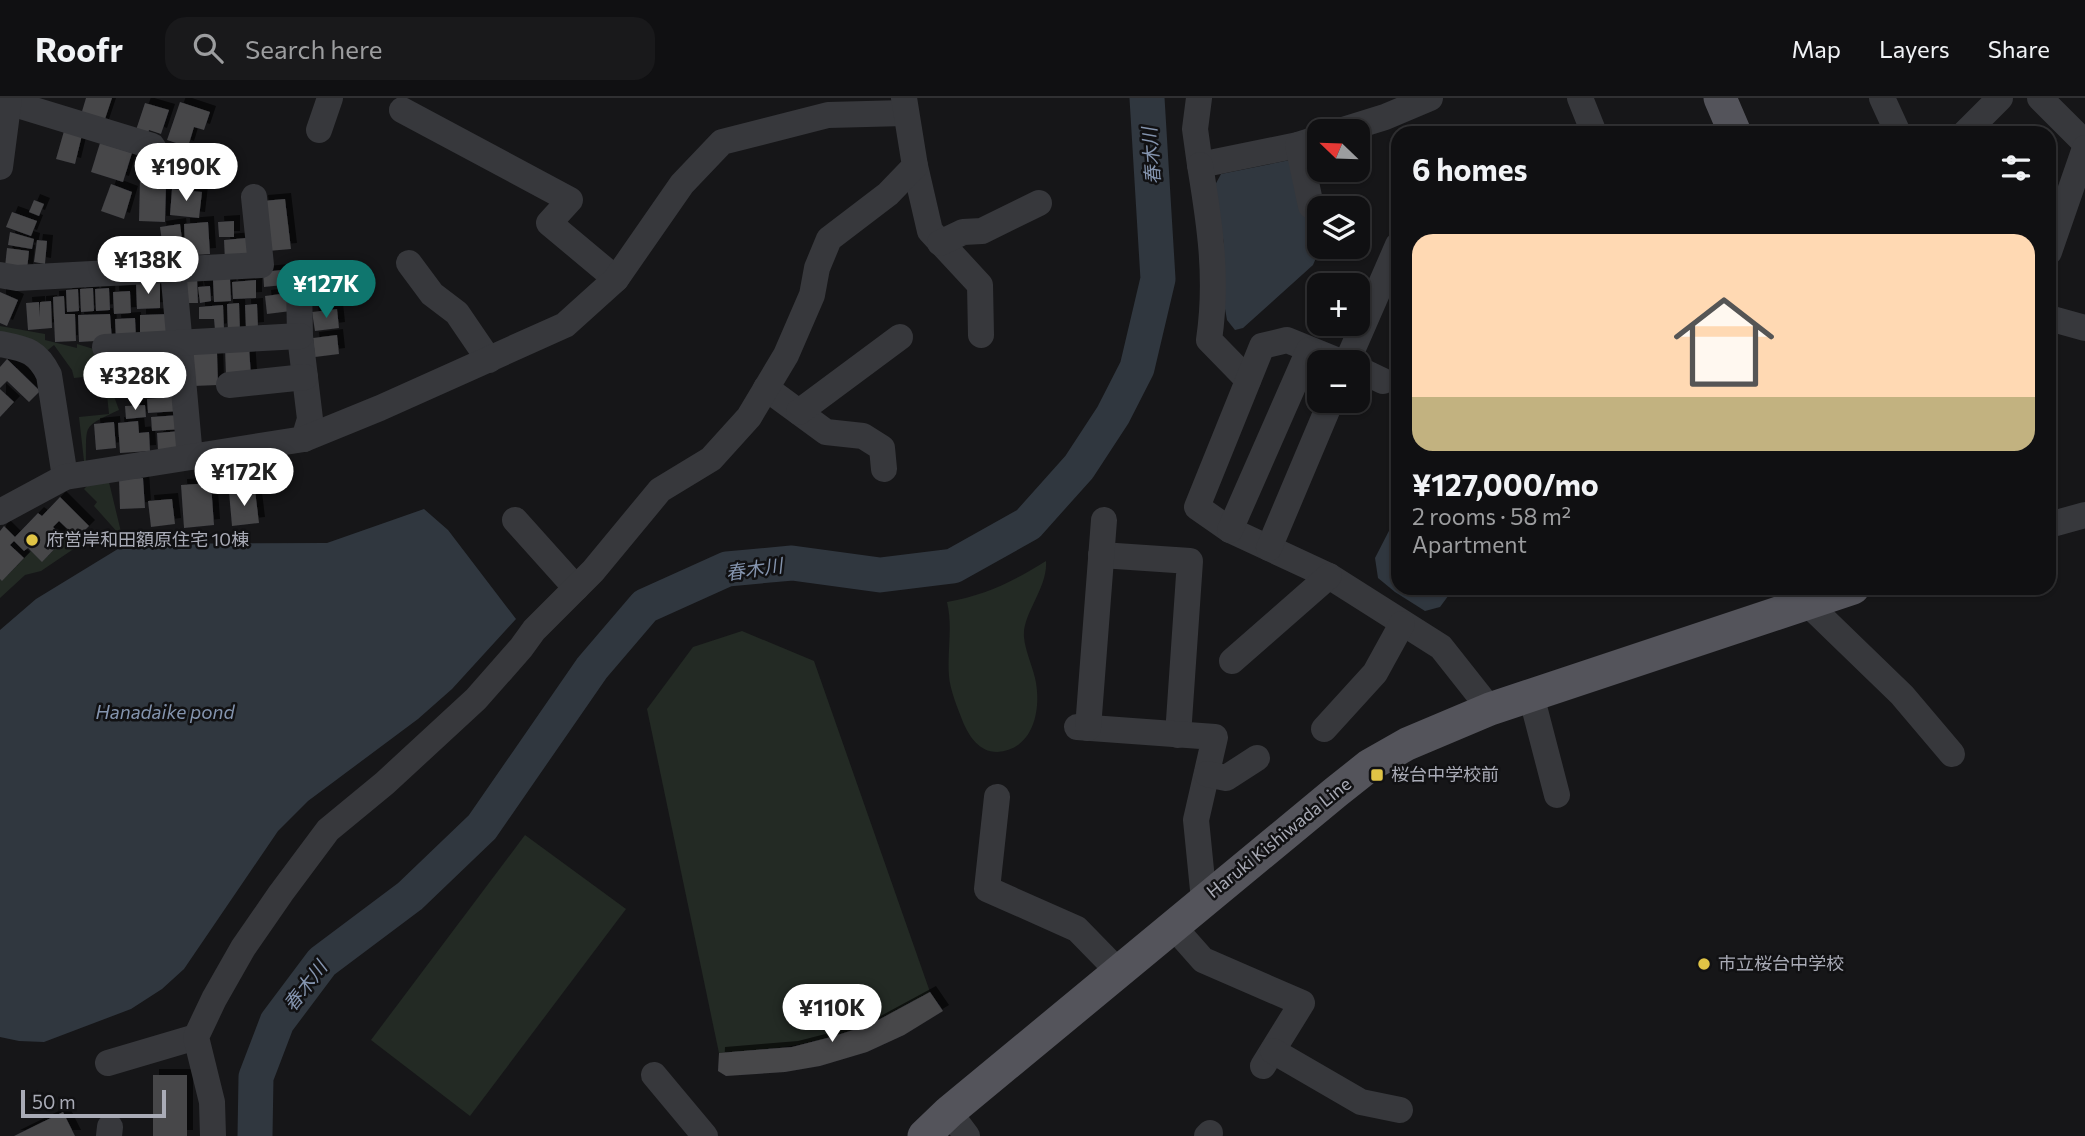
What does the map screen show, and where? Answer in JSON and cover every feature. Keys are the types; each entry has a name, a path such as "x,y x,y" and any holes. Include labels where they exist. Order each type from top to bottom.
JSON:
{"main road":[{"path":"1720,98 1732,126"},
{"name":"Haruki Kishiwada Line","path":"924,1136 958,1124 1118,971 1370,765 1407,744 1490,709 1831,595"}],"street":[{"path":"319,131 330,98"},
{"path":"1199,98 1195,129 1213,252 1214,292 1209,340 1248,380"},
{"path":"1370,122 1430,98"},
{"path":"1580,98 1591,126"},
{"path":"1882,98 1895,126"},
{"path":"1972,126 2000,98"},
{"path":"2040,98 2085,143"},
{"path":"0,167 9,100 152,146 159,157"},
{"path":"0,512 65,477 303,439 380,408 565,325 616,279 682,184 723,142 828,115 905,105 930,231 980,285 981,335"},
{"path":"402,110 569,201 549,223 616,279"},
{"path":"1200,165 1307,141"},
{"path":"2056,232 2085,149"},
{"path":"213,1136 212,1102 196,1037 243,948 328,830 385,783 476,699 660,490 711,459 749,417 786,355 812,295 817,268 829,239 888,194 915,166"},
{"path":"0,275 17,278 261,265 254,197"},
{"path":"940,243 963,232 982,231 1039,203"},
{"path":"1352,350 1391,253"},
{"path":"409,263 432,294 457,313 489,360"},
{"path":"173,270 190,457"},
{"path":"299,283 300,336 310,419 303,439"},
{"path":"2056,320 2085,328"},
{"path":"104,347 300,336"},
{"path":"799,412 900,337"},
{"path":"1309,350 1287,340 1262,346 1197,507 1230,530 1329,576 1441,648 1490,709"},
{"path":"0,344 26,349 34,354 41,360 49,375 65,477"},
{"path":"1230,530 1307,355"},
{"path":"1370,375 1383,381"},
{"path":"229,385 305,377"},
{"path":"766,388 826,432 863,436 882,448 884,469"},
{"path":"1269,548 1326,413"},
{"path":"2056,524 2085,515"},
{"path":"515,520 576,587"},
{"path":"1104,520 1082,727 1215,737 1196,820 1204,900"},
{"path":"1101,555 1190,561 1178,735"},
{"path":"1232,661 1329,576"},
{"path":"1808,604 1902,695 1952,754"},
{"path":"1324,729 1376,673 1402,624"},
{"path":"1531,695 1557,795"},
{"path":"1207,774 1226,778 1257,758"},
{"path":"998,797 987,889 1077,929 1118,971"},
{"path":"1172,925 1203,960 1302,1003 1268,1058 1361,1102 1400,1110"},
{"path":"108,1063 196,1037"},
{"path":"654,1075 705,1136"}],"shaded area":[{"path":"0,326 45,334 45,340 77,348 77,344 97,350 119,410 98,420 89,428 86,464 79,417 109,414 105,375 74,378 72,370 54,345 43,354 0,336"},
{"path":"108,478 121,532 119,534 94,506 97,502 84,489 93,480"},
{"path":"65,538 75,548 41,571 25,575 0,598 0,579 31,551 42,561"},
{"path":"1046,561 1043,581 1024,628 1037,690 1036,714 1027,736 1020,744 1010,749 991,751 980,746 968,733 953,693 949,676 950,621 947,602 998,587"},
{"path":"742,631 814,661 930,992 854,1030 804,1044 719,1053 647,709 693,647"},
{"path":"525,835 626,909 470,1116 371,1040"}],"water":[{"path":"1290,160 1307,224 1307,259 1316,259 1313,265 1243,328 1235,330 1227,320 1224,303 1224,244 1214,187 1221,174"},
{"name":"Hanadaike pond","path":"424,509 448,530 516,619 452,689 418,719 308,801 278,831 184,969 162,989 131,1009 44,1042 0,1037 0,630 36,599 126,544 327,543"},
{"path":"1391,527 1391,589 1378,578 1375,558"},
{"path":"1400,595 1449,595 1440,607 1425,611"}],"building":[{"path":"86,98 112,98 103,125 80,118"},
{"path":"180,102 210,112 204,130 194,127 188,147 167,140"},
{"path":"145,103 169,110 161,134 149,130 147,137 135,133"},
{"path":"64,131 82,135 75,164 56,159"},
{"path":"100,143 132,153 123,182 91,172"},
{"path":"175,148 202,158 194,181 176,175 179,166 169,163"},
{"path":"140,176 154,177 154,185 166,185 165,222 139,221"},
{"path":"111,184 132,192 124,219 101,211"},
{"path":"172,189 202,192 199,218 170,215"},
{"path":"285,199 291,249 268,251 262,201"},
{"path":"34,200 44,204 39,216 29,212"},
{"path":"12,212 37,221 31,236 6,227"},
{"path":"234,221 234,237 219,237 218,222"},
{"path":"208,222 210,254 194,255 193,247 185,248 184,224"},
{"path":"180,224 184,255 164,257 160,227"},
{"path":"10,232 34,239 32,249 8,245"},
{"path":"246,238 248,259 225,261 224,240"},
{"path":"37,240 47,241 45,264 34,262"},
{"path":"7,248 29,251 27,270 5,267"},
{"path":"335,267 336,286 312,288 310,270"},
{"path":"291,269 293,284 264,287 263,272"},
{"path":"182,278 197,278 198,303 182,303"},
{"path":"230,278 231,301 214,302 213,279"},
{"path":"256,280 256,298 233,299 232,282"},
{"path":"160,283 160,308 137,309 136,284"},
{"path":"210,286 211,301 200,303 198,287"},
{"path":"93,288 94,311 81,312 80,289"},
{"path":"109,288 110,310 96,311 95,289"},
{"path":"78,289 79,311 67,312 66,290"},
{"path":"130,291 131,313 114,314 113,292"},
{"path":"0,292 18,300 7,326 0,323"},
{"path":"289,293 291,311 267,314 265,296"},
{"path":"64,296 65,314 75,314 76,341 55,342 53,297"},
{"path":"51,301 52,328 28,330 26,303 39,302 40,317 40,302"},
{"path":"239,303 240,333 228,333 227,304"},
{"path":"257,304 258,328 246,329 245,305"},
{"path":"223,305 224,329 215,330 214,319 199,319 199,307"},
{"path":"337,309 339,328 315,331 312,312"},
{"path":"110,314 112,340 79,342 78,315"},
{"path":"169,314 169,337 140,338 140,315"},
{"path":"135,318 136,338 116,339 115,319"},
{"path":"337,335 339,354 315,357 313,338"},
{"path":"225,347 249,347 251,376 226,377"},
{"path":"217,352 218,385 193,386 192,353"},
{"path":"142,354 144,388 114,390 112,356"},
{"path":"7,359 40,391 29,402 7,381 0,388 0,367"},
{"path":"0,389 14,402 0,417"},
{"path":"179,396 180,411 148,413 147,399"},
{"path":"145,405 146,417 126,419 125,406"},
{"path":"180,415 182,429 152,431 151,417"},
{"path":"138,421 139,433 149,432 150,451 120,453 118,423"},
{"path":"114,422 116,448 96,450 94,424"},
{"path":"181,431 183,449 158,451 157,433"},
{"path":"143,478 145,508 120,509 119,479"},
{"path":"211,483 214,525 184,528 181,485"},
{"path":"255,490 259,523 232,526 229,492"},
{"name":"府営岸和田額原住宅 10棟","path":"60,497 89,526 77,538 59,521 53,527 65,538 42,562 28,548 24,551 14,541 10,545 24,558 2,581 0,531 4,526 15,537 38,513 42,516"},
{"path":"172,499 175,524 151,527 148,501"},
{"path":"930,992 943,1011 904,1035 867,1052 820,1066 785,1072 726,1076 718,1071 719,1053 792,1047 831,1037 869,1025"},
{"path":"153,1075 187,1075 187,1136 153,1136"},
{"path":"63,1112 75,1136 14,1136"}],"waterway":[{"name":"春木川","path":"255,1136 256,1077 277,1022 322,962 410,896 482,827 592,668 645,606 727,569 792,563 880,575 953,566 1028,524 1079,467 1113,415 1137,368 1158,279 1147,98"}],"place":[{"name":"府営岸和田額原住宅 10棟","path":"32,540"},
{"name":"桜台中学校前","path":"1377,775"},
{"name":"市立桜台中学校","path":"1704,964"}]}
